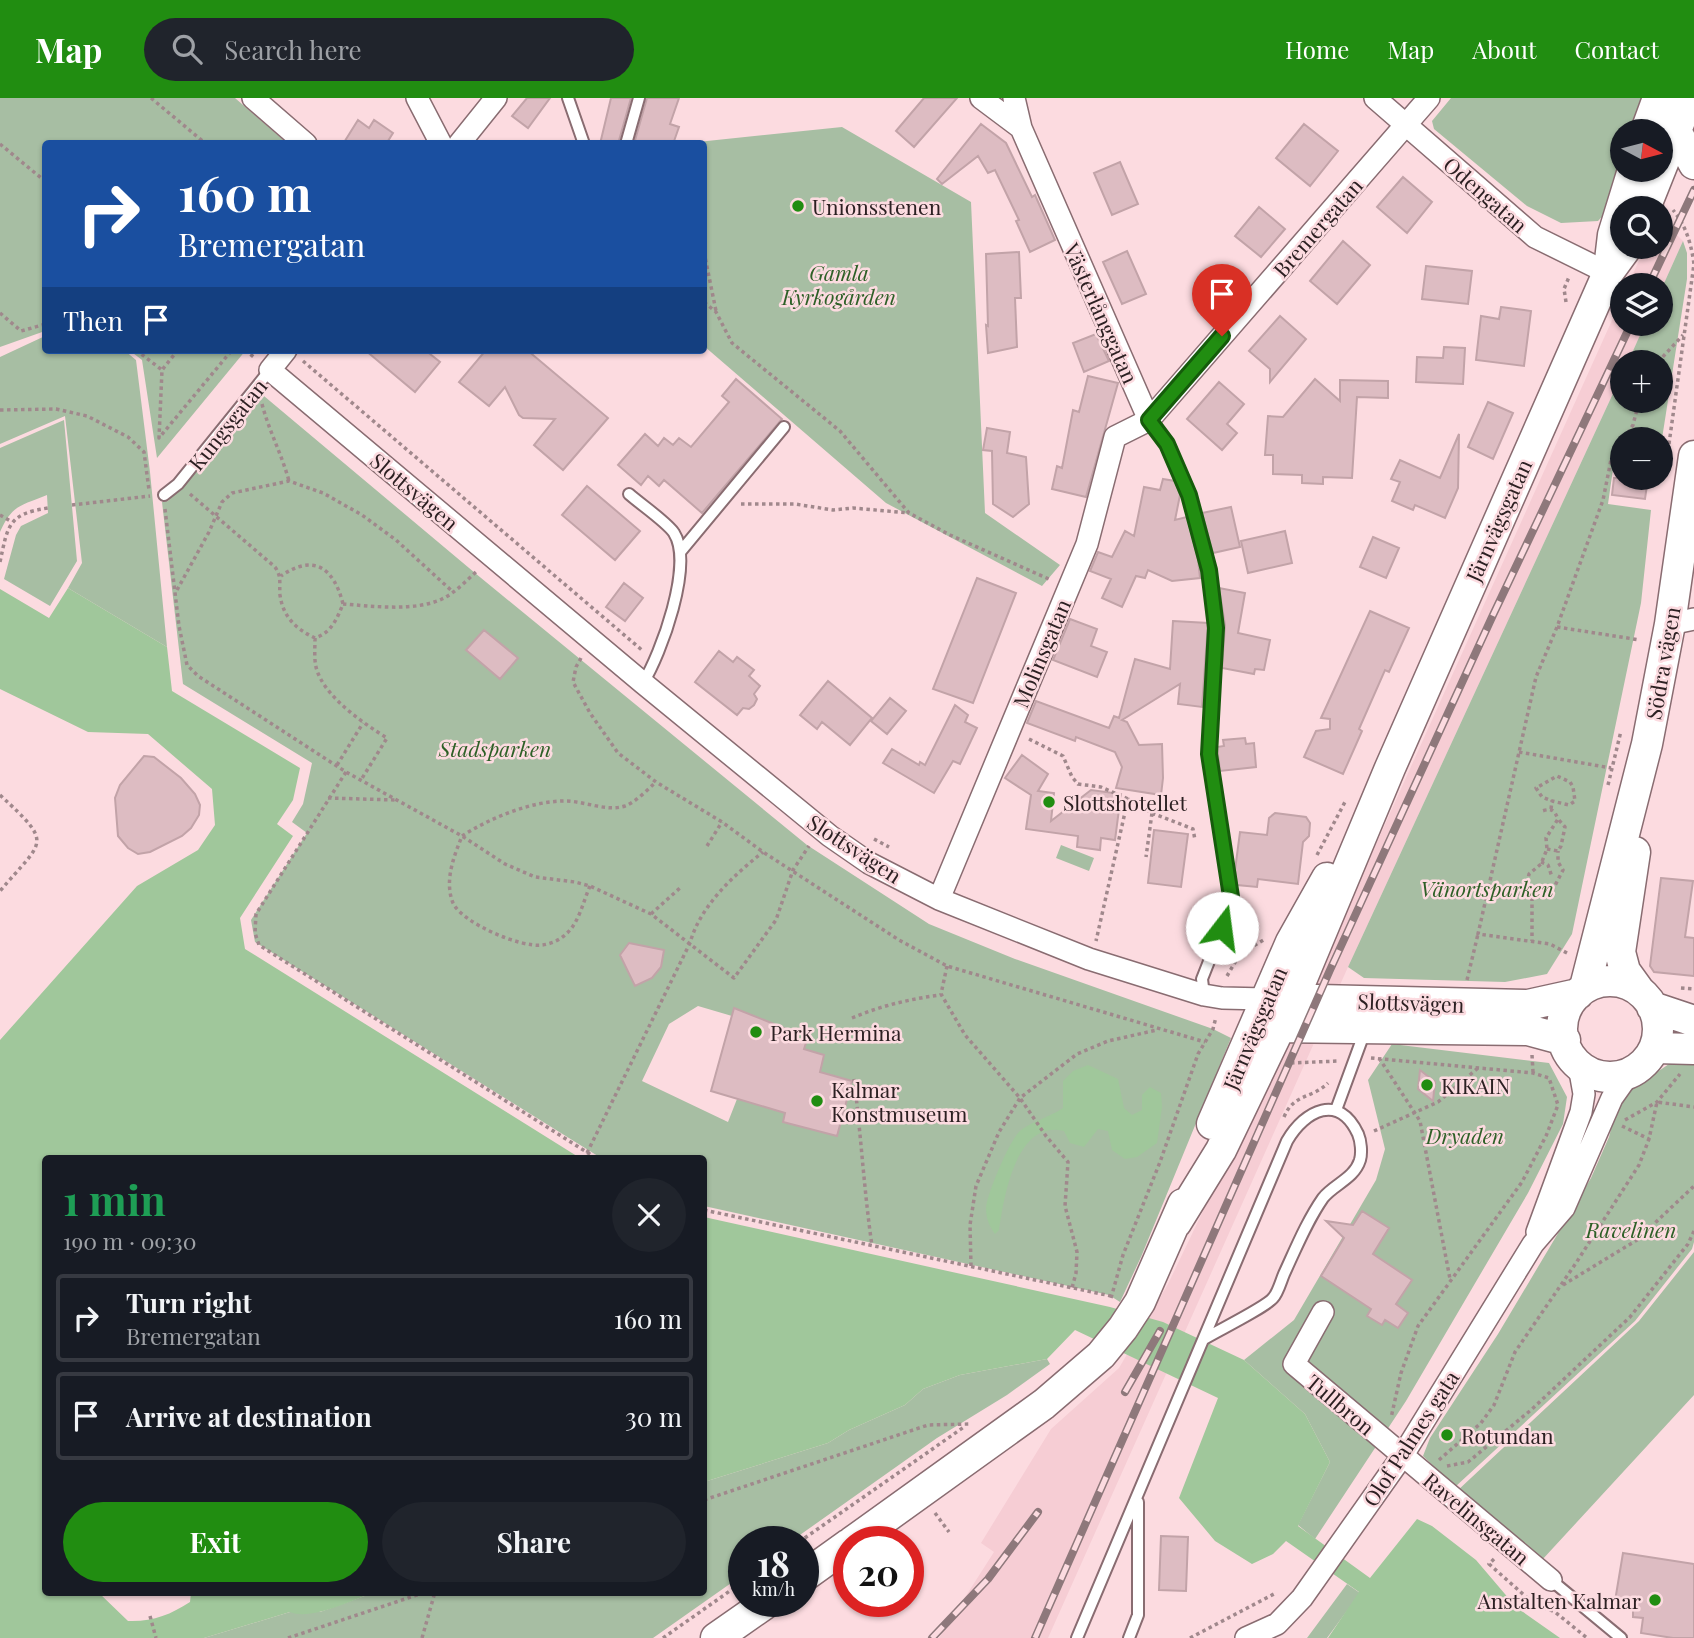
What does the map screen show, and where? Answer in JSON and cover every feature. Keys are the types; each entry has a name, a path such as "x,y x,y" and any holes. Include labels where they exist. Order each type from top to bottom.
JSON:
{"main road":[{"path":"1650,119 1658,98"},
{"path":"1672,98 1671,111 1676,131 1694,164"},
{"path":"1657,196 1676,131 1689,98"},
{"name":"Järnvägsgatan","path":"1608,273 1614,235 1629,182"},
{"name":"Järnvägsgatan","path":"1176,1223 1206,1140 1267,1027 1390,768 1608,273 1618,259"},
{"name":"Södra vägen","path":"1645,998 1625,971 1620,952 1647,744 1669,625 1681,456"},
{"name":"Södra vägen","path":"1582,990 1647,744"},
{"path":"1645,998 1658,1027 1654,1048 1643,1064 1629,1074 1608,1077 1592,1074 1579,1066 1571,1057 1563,1034 1565,1015 1582,990 1600,982 1620,982 1645,998 1694,1021"},
{"name":"Slottsvägen","path":"1267,1027 1380,1015 1528,1005 1582,990"},
{"name":"Slottsvägen","path":"1280,999 1380,1015 1528,1030 1565,1040"},
{"name":"Järnvägsgatan","path":"874,1526 1044,1404 1101,1355 1123,1328 1126,1299 1222,1150 1266,1056 1267,1027"},
{"path":"1654,1048 1690,1058"},
{"path":"716,1638 746,1617"}],"street":[{"path":"253,98 301,140"},
{"path":"417,98 439,140"},
{"path":"462,140 496,98"},
{"name":"Västerlånggatan","path":"982,98 1021,128 1149,420"},
{"path":"1014,98 1021,128"},
{"name":"Odengatan","path":"1375,98 1535,237 1608,273"},
{"name":"Bremergatan","path":"1149,420 1429,98"},
{"name":"Kungsgatan","path":"271,370 293,354"},
{"name":"Slottsvägen","path":"271,370 643,683 830,836 869,863 939,899 1089,959 1203,987 1222,998 1280,999"},
{"name":"Molinsgatan","path":"939,899 1087,544 1115,437 1149,420"},
{"name":"Olof Palmes gata","path":"1533,1244 1581,1112 1584,1094 1579,1066"},
{"name":"Olof Palmes gata","path":"1245,1638 1277,1625 1302,1598 1403,1455 1533,1244 1564,1208 1612,1098 1629,1074"},
{"name":"Tullbron","path":"1324,1312 1294,1364 1403,1455"},
{"name":"Ravelinsgatan","path":"1403,1455 1551,1580"}],"lane":[{"path":"568,98 583,140"},
{"path":"627,140 639,98"},
{"name":"Kungsgatan","path":"155,495 178,484 271,370"},
{"name":"Västerlånggatan","path":"1149,420 1167,444 1189,495 1209,570 1216,628 1209,754 1232,903 1203,987"},
{"path":"681,551 785,427"},
{"path":"629,495 674,532 681,551 673,612 656,663 643,683"},
{"path":"1336,1110 1356,1060 1380,1015"},
{"path":"1077,1638 1287,1141 1296,1126 1311,1114 1324,1109 1336,1110 1353,1122 1361,1140 1360,1160 1347,1180 1325,1195 1307,1224 1273,1299 1204,1339"},
{"path":"1129,1638 1138,1615 1138,1496"},
{"path":"1551,1580 1621,1638"}],"path":[{"path":"151,98 201,140"},
{"path":"0,144 42,179"},
{"path":"1673,215 1680,219 1690,242 1694,264 1684,333 1681,456"},
{"path":"707,267 716,312 732,343 840,431 909,513 950,535 1069,587"},
{"path":"707,304 716,312"},
{"path":"0,313 22,331 42,325"},
{"path":"1669,350 1684,333"},
{"path":"141,354 162,370"},
{"path":"175,354 162,370 159,438 229,354"},
{"path":"293,354 656,663"},
{"path":"258,388 268,430 289,481"},
{"path":"0,410 57,409 87,415 128,437 144,452 176,592 187,665 198,676 346,772 462,836 505,864 535,877 575,881 590,886 651,914 734,978 776,920 793,870 811,843"},
{"path":"1465,988 1536,677 1603,500 1610,465"},
{"path":"176,592 222,502 232,493 289,481 323,492 362,514 396,540 453,592"},
{"path":"178,484 275,567 281,576 280,595 286,615 298,629 314,638 323,636 332,626 342,604 339,589 332,576 321,567 307,564 293,568 281,576"},
{"path":"72,505 155,495"},
{"path":"718,506 755,503 909,513"},
{"path":"0,562 6,534 12,522 21,514 48,508"},
{"path":"0,515 12,522"},
{"path":"342,604 386,607 440,600 477,571"},
{"path":"1557,627 1640,643 1669,625"},
{"path":"314,638 316,667 321,680 363,723 387,738 361,780"},
{"path":"582,656 573,682 590,713 618,753 656,782 722,822 898,940 947,966 1205,1042"},
{"path":"1606,794 1624,719"},
{"path":"337,765 363,723"},
{"path":"1009,730 1063,756 1078,784 1101,788 1177,824 1189,826 1193,829 1195,840"},
{"path":"1519,751 1611,768"},
{"path":"1556,770 1557,776"},
{"path":"346,772 256,914 255,933 259,945 591,1155"},
{"path":"1557,776 1570,782 1573,787 1575,801 1569,805 1542,797 1536,788 1557,776"},
{"path":"590,886 573,926 556,942 542,946 527,944 481,926 460,913 453,903 449,888 454,855 462,836 493,818 521,809 565,801 611,807 627,806 656,782"},
{"path":"1312,865 1351,792"},
{"path":"0,795 27,820 38,835 38,847 0,891"},
{"path":"328,798 397,800"},
{"path":"1090,943 1095,945 1100,930 1128,799"},
{"path":"1551,809 1552,801"},
{"path":"1542,811 1551,809"},
{"path":"1549,897 1563,870 1558,862 1558,851 1565,827 1551,809"},
{"path":"1146,857 1152,813"},
{"path":"1532,941 1533,899 1526,890 1529,874 1541,862 1547,849 1546,838 1558,819"},
{"path":"707,846 722,822"},
{"path":"863,832 899,853"},
{"path":"1547,849 1558,851"},
{"path":"587,1153 690,943 695,923 744,867 763,852"},
{"path":"1541,862 1550,868 1552,877"},
{"path":"651,914 681,887"},
{"path":"1516,895 1526,890"},
{"path":"1478,934 1550,944 1567,954"},
{"path":"1203,987 1223,983 1240,954 1267,938"},
{"path":"1563,964 1572,944"},
{"path":"947,966 941,995 965,1035 1020,1098 1068,1162 1065,1206 1068,1227 1077,1252 1072,1288"},
{"path":"852,1018 914,998 941,995"},
{"path":"707,1211 1126,1299 1123,1255 1198,1054 1213,1029"},
{"path":"971,1266 970,1225 976,1186 999,1132 1020,1098 1077,1054 1108,1041 1159,1030"},
{"path":"1266,1056 1278,1062 1289,1063 1379,1058 1533,1073 1549,1078 1558,1105 1546,1136 1522,1182 1419,1326 1401,1373 1385,1441"},
{"path":"1379,1058 1420,1121 1450,1280"},
{"path":"1649,1139 1619,1124 1657,1102 1690,1058"},
{"path":"1374,1131 1438,1102 1478,1068"},
{"path":"854,1080 872,1246"},
{"path":"1657,1102 1694,1107"},
{"path":"1421,1471 1438,1461 1481,1423 1493,1405 1515,1352 1639,1166 1649,1139 1657,1102"},
{"path":"1561,1286 1637,1240 1694,1186"},
{"path":"1421,1471 1468,1462 1531,1410 1630,1317 1688,1244 1694,1231"},
{"path":"707,1499 928,1425 970,1424 819,1528"},
{"path":"1489,1564 1533,1603 1555,1612 1587,1638"},
{"path":"663,1638 728,1592"},
{"path":"288,1638 414,1596"},
{"path":"422,1638 434,1596"},
{"path":"1190,1638 1266,1600"},
{"path":"150,1616 156,1638"}],"shaded area":[{"path":"1673,231 1683,241 1669,273 1633,273 1640,259 1673,259"},
{"path":"1610,325 1610,336 1640,336 1633,350 1610,350 1610,400 1348,967 1048,1638 939,1638 994,1552 981,1543 1051,1429 1119,1368 1168,1284 1328,951"},
{"path":"68,588 167,647 172,691 300,768 293,800 277,824 293,836 240,918 245,949 575,1155 42,1155 42,1596 102,1596 128,1621 153,1619 168,1614 190,1602 191,1596 365,1596 320,1612 290,1612 204,1638 0,1638 0,1040 137,886 198,850 215,825 212,789 148,734 88,732 0,689 0,589 49,618"},
{"path":"1088,1065 1118,1079 1124,1108 1132,1115 1142,1110 1142,1095 1150,1087 1161,1093 1162,1107 1157,1143 1137,1157 1125,1159 1112,1150 1108,1131 1098,1129 1084,1147 1070,1143 1064,1131 1048,1130 1034,1137 1015,1164 999,1230 995,1234 988,1222 987,1201 1010,1146 1023,1129 1063,1108 1063,1081 1073,1071"},
{"path":"707,1218 1110,1307 1163,1322 1244,1360 1305,1414 1330,1462 1298,1526 1370,1578 1417,1519 1432,1526 1476,1560 1516,1607 1560,1638 1328,1638 1359,1592 1286,1541 1273,1554 1252,1564 1215,1541 1179,1498 1218,1398 1075,1330 1047,1359 960,1375 923,1389 905,1405 849,1430 828,1443 707,1481"}],"green space":[{"path":"0,98 235,98 284,140 42,140 42,332 0,347"},
{"path":"1451,98 1650,98 1643,119 1610,119 1610,182 1620,182 1617,196 1610,196 1610,208 1598,221 1561,223 1527,206 1434,129 1432,121"},
{"name":"Gamla Kyrkogården","path":"842,127 971,202 985,513 1060,565 1042,586 886,503 707,349 707,141"},
{"name":"Vänortsparken","path":"1683,241 1687,253 1687,279 1673,368 1673,350 1633,350 1640,336 1673,336 1673,273 1669,273"},
{"path":"42,337 42,354 129,354 136,360 167,647 68,588 82,563 65,416 0,444 0,357"},
{"path":"134,354 243,354 157,458 142,360"},
{"name":"Stadsparken","path":"258,391 807,845 929,924 1015,959 1213,1029 1231,1038 1120,1302 1109,1295 707,1207 707,1155 596,1155 255,942 251,920 307,833 292,822 303,804 312,763 183,684 162,502 168,501","holes":["698,1006 732,1016 711,1091 737,1099 728,1122 642,1081 669,1024"]},
{"name":"Vänortsparken","path":"1610,400 1610,413 1666,413 1664,427 1610,427 1608,504 1651,510 1641,603 1572,934 1547,974 1505,982 1364,978 1348,967"},
{"path":"64,420 77,561 50,606 4,579 21,526 48,513 47,495 13,511 0,532 0,448"},
{"path":"1061,845 1094,858 1089,871 1056,858"},
{"name":"Dryaden","path":"1392,1044 1549,1063 1567,1097 1563,1124 1528,1193 1406,1401 1315,1539 1298,1525 1330,1462 1305,1414 1244,1360 1294,1320 1376,1180 1385,1149 1368,1080"},
{"name":"Ravelinen","path":"1672,1062 1694,1064 1692,1249 1635,1321 1455,1487 1423,1456 1430,1438 1498,1334 1591,1178 1609,1137 1617,1106 1626,1093"},
{"path":"1694,1252 1694,1395 1542,1560 1456,1492 1639,1321"},
{"path":"1047,1359 1050,1364 1007,1395 937,1438 813,1526 728,1526 728,1585 653,1638 204,1638 290,1612 320,1612 365,1596 707,1596 707,1481 828,1443 849,1430 905,1405 923,1389 960,1375"},
{"path":"1347,1584 1360,1593 1327,1638 1307,1638"}],"building":[{"path":"527,98 550,98 528,128 512,116"},
{"path":"611,98 631,98 619,140 601,140"},
{"path":"647,98 679,98 670,124 679,127 674,140 635,140"},
{"path":"924,98 957,98 914,147 896,131"},
{"path":"358,120 369,128 374,120 393,133 389,140 346,140"},
{"path":"981,124 1006,143 1032,197 1035,195 1055,240 1030,252 1016,221 1019,220 995,170 988,173 978,156 942,184 937,179"},
{"path":"1304,124 1338,151 1310,186 1276,158"},
{"path":"1120,162 1138,204 1112,215 1094,173"},
{"path":"1403,177 1432,202 1407,233 1377,207"},
{"path":"1259,207 1285,229 1261,257 1235,236"},
{"path":"1343,241 1370,265 1337,304 1310,281"},
{"path":"1127,251 1146,294 1122,304 1103,262"},
{"path":"1019,252 1021,298 1015,298 1017,347 988,353 986,254"},
{"path":"1426,266 1472,271 1468,304 1422,299"},
{"path":"1501,307 1531,311 1524,366 1476,360 1481,316 1499,319"},
{"path":"1280,316 1306,339 1270,382 1270,369 1249,351"},
{"path":"1096,334 1109,361 1084,372 1073,343"},
{"path":"1444,347 1465,348 1463,384 1416,382 1417,357 1443,358"},
{"path":"370,354 430,354 440,362 415,392"},
{"path":"483,354 532,354 608,418 563,470 534,445 555,419 523,418 505,387 489,406 459,382"},
{"path":"1088,376 1118,383 1086,497 1052,489 1057,466 1062,468 1073,410 1079,412"},
{"path":"736,379 782,419 702,513 664,480 659,486 648,476 641,485 618,465 645,434 658,446 664,438 673,445 679,438 691,447 729,402 722,396"},
{"path":"1315,379 1340,401 1340,380 1388,381 1388,398 1357,397 1352,478 1323,477 1323,484 1302,483 1302,475 1273,474 1273,455 1265,455 1268,416 1283,417"},
{"path":"1219,382 1244,404 1227,424 1237,433 1222,450 1187,419"},
{"path":"1488,402 1513,413 1493,459 1468,447"},
{"path":"987,428 1010,432 1007,453 1026,457 1029,504 1013,517 993,504 992,451 983,450"},
{"path":"1459,434 1458,488 1445,518 1415,505 1413,510 1392,501 1400,482 1391,479 1400,460 1440,478"},
{"path":"1163,479 1175,481 1180,495 1175,520 1187,517 1200,578 1172,581 1148,570 1145,578 1136,576 1122,607 1102,598 1111,579 1090,571 1098,552 1112,557 1125,531 1134,536 1144,487 1160,490"},
{"path":"587,486 640,531 615,560 562,515"},
{"path":"1613,490 1646,490 1645,499 1612,495"},
{"path":"1231,507 1240,547 1213,553 1202,513"},
{"path":"1285,531 1292,563 1248,573 1241,541"},
{"path":"1373,537 1399,548 1386,578 1360,567"},
{"path":"977,578 1016,593 973,703 933,689"},
{"path":"624,583 643,598 625,621 606,607"},
{"path":"1219,588 1245,593 1238,633 1270,640 1264,670 1255,669 1254,674 1222,668 1225,625"},
{"path":"1370,611 1409,628 1389,672 1385,670 1343,774 1304,757 1316,731 1330,729 1330,719 1321,718"},
{"path":"1070,619 1097,629 1091,646 1107,652 1097,677 1053,660"},
{"path":"1173,621 1208,623 1202,707 1178,704 1180,684 1122,720 1127,722 1139,745 1162,744 1161,795 1116,788 1122,767 1115,752 1027,723 1036,701 1109,728 1114,716 1119,718 1135,659 1170,669"},
{"path":"484,630 518,658 500,679 466,650"},
{"path":"719,651 733,662 737,657 754,670 749,676 760,686 754,694 757,699 754,705 749,709 743,708 737,715 695,682"},
{"path":"828,681 872,718 850,745 822,722 817,729 800,715"},
{"path":"890,698 906,711 887,734 871,721"},
{"path":"955,705 968,715 965,722 977,728 960,764 953,761 934,793 883,763 892,749 919,765 920,762 925,765"},
{"path":"1245,738 1246,744 1254,743 1256,767 1220,771 1217,747 1224,746 1223,740"},
{"name":"Slottshotellet","path":"1022,755 1048,774 1038,791 1054,793 1051,821 1091,790 1121,794 1115,840 1101,838 1100,850 1077,847 1078,836 1026,829 1031,795 1005,778"},
{"path":"144,756 154,757 181,778 195,794 200,805 199,815 182,836 150,852 138,854 128,848 118,836 115,798 120,785"},
{"path":"1275,813 1306,817 1310,823 1309,836 1303,842 1298,884 1258,879 1257,887 1237,885 1235,870 1240,832 1267,835 1269,818"},
{"path":"1154,830 1188,834 1181,887 1148,883"},
{"path":"1661,878 1693,881 1685,937 1694,938 1694,976 1654,972 1650,966"},
{"path":"629,943 664,950 661,967 652,978 635,986 620,955"},
{"path":"734,1008 789,1030 787,1038 806,1043 804,1049 824,1055 820,1072 852,1081 837,1136 783,1122 785,1113 711,1091"},
{"name":"KIKAIN","path":"1420,1070 1435,1082 1433,1101 1418,1089"},
{"path":"1362,1211 1389,1228 1373,1254 1412,1280 1396,1304 1408,1313 1398,1328 1385,1320 1382,1325 1367,1316 1371,1309 1321,1276 1344,1238 1326,1221 1353,1225"},
{"path":"1161,1536 1188,1537 1186,1591 1159,1590"},
{"name":"Anstalten Kalmar","path":"1623,1553 1694,1564 1694,1638 1641,1633 1643,1618 1633,1617 1633,1610 1614,1607"}],"railway":[{"path":"1655,273 1694,190"},
{"path":"1035,1638 1330,970 1493,615 1625,336"},
{"path":"1125,1392 1160,1331"},
{"path":"932,1638 988,1579 1038,1512"}],"place":[{"name":"Unionsstenen","path":"798,206"},
{"name":"Slottshotellet","path":"1049,802"},
{"name":"Park Hermina","path":"756,1032"},
{"name":"KIKAIN","path":"1427,1085"},
{"name":"Kalmar Konstmuseum","path":"817,1101"},
{"name":"Rotundan","path":"1447,1435"},
{"name":"Anstalten Kalmar","path":"1655,1600"}],"route":[{"path":"1222,336 1149,420 1167,444 1189,495 1209,570 1216,628 1209,754 1232,903 1222,928"}]}
